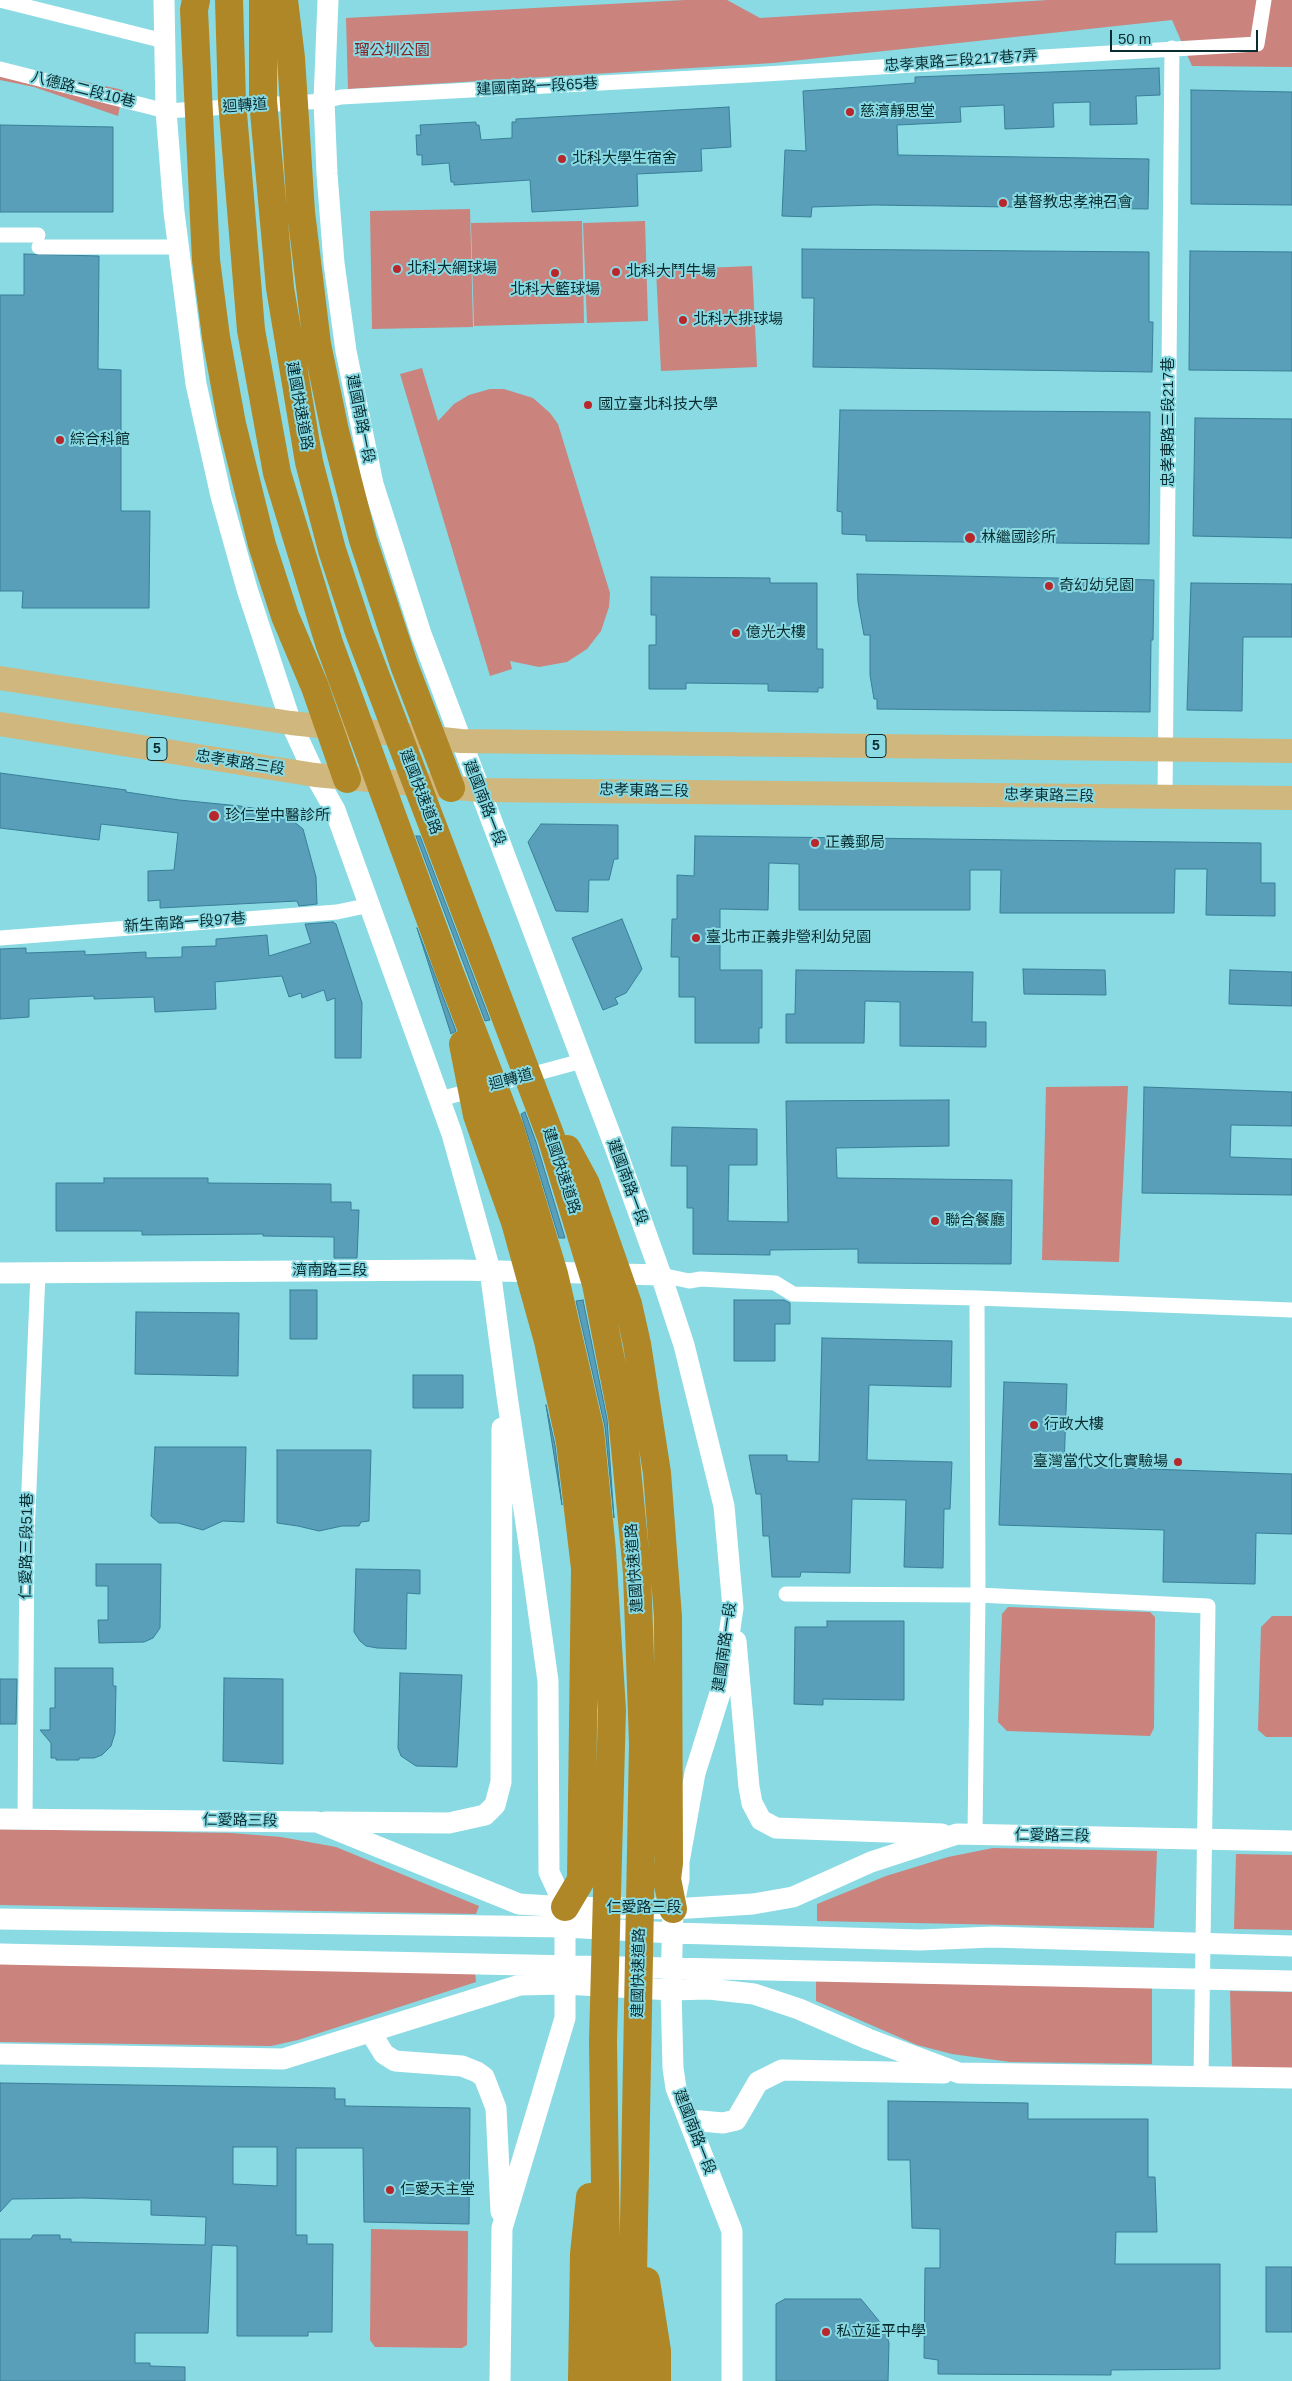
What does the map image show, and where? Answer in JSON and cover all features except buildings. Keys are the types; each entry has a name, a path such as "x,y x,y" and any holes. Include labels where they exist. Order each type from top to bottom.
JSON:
{"highway":[{"path":"196,0 194,10 206,260 216,337 232,424 262,545 285,616 330,728 348,779"},
{"name":"建國快速道路","path":"229,0 232,101 251,330 277,473 329,643 448,968 510,1128 554,1274 590,1430 602,1551 612,1710 604,2041 606,2256 603,2381"},
{"name":"建國快速道路","path":"263,0 263,101 280,288 309,462 332,550 359,632 551,1137 596,1284 622,1417 637,1573 643,1744 631,2381"},
{"path":"284,0 291,58 301,212 317,344 335,431 363,540 404,665 451,788"},
{"path":"448,968 477,1115 515,1222 548,1341 570,1442 585,1568 581,1759 581,1880 565,1917"},
{"path":"528,1077 586,1184 628,1304 636,1344 657,1473 668,1616 667,1879 673,1921"},
{"path":"582,2381 584,2254 604,2041"},
{"path":"635,2212 657,2351 657,2381"}],"main road":[{"path":"164,0 166,111 178,247 196,384 221,496 247,589 290,723 315,775 335,810 370,905 452,1134 490,1270 548,1681 549,1872 565,1917 565,2018 502,2228"},
{"name":"建國南路一段","path":"328,0 324,101 327,174 334,263 346,351 358,418 373,484 421,634 661,1275 684,1345 724,1506 733,1608 721,1690 695,1773 673,1921 671,1990 673,2068 676,2088 732,2231 732,2381"},
{"name":"5","path":"0,678 290,723 461,741 1292,751"},
{"name":"忠孝東路三段","path":"0,724 315,775 479,790 1292,798"},
{"name":"濟南路三段","path":"0,1272 490,1270 661,1275"},
{"path":"317,1822 449,1823 485,1815 495,1805 501,1782 501,1432 507,1396"},
{"path":"733,1608 752,1803 761,1820 776,1828 966,1834"},
{"name":"仁愛路三段","path":"0,1819 317,1822 519,1904 565,1917"},
{"name":"仁愛路三段","path":"673,1921 793,1897 871,1862 966,1834 1206,1841 1292,1841"},
{"name":"仁愛路三段","path":"0,1918 565,1917 673,1921 920,1940 992,1937 1292,1946"},
{"path":"0,1954 565,1974 672,1967 1292,1981"},
{"path":"0,2054 283,2060 520,1984 565,1974 671,1990 709,1989 754,1994 799,2009 868,2039 959,2073"},
{"path":"371,2033 384,2054 396,2061 462,2066 477,2072 484,2078 496,2108 502,2228 500,2381"},
{"path":"690,2120 723,2123 736,2120 758,2082 782,2070 1292,2078"}],"street":[{"path":"0,0 164,41"},
{"name":"忠孝東路三段217巷7弄","path":"750,75 1257,44 1264,0"},
{"name":"忠孝東路三段217巷","path":"1165,797 1172,48"},
{"name":"八德路二段10巷","path":"0,69 166,111"},
{"name":"建國南路一段65巷","path":"324,101 341,97 750,75"},
{"name":"迴轉道","path":"166,111 324,101"},
{"path":"0,235 38,241 178,247"},
{"name":"新生南路一段97巷","path":"0,938 337,912 370,905"},
{"name":"迴轉道","path":"440,1099 582,1061"},
{"name":"仁愛路三段51巷","path":"25,1819 26,1536 38,1273"},
{"path":"661,1275 689,1281 701,1279 774,1282 793,1294 977,1298 1292,1310"},
{"path":"966,1834 978,1595 977,1298"},
{"path":"786,1594 978,1595 1208,1606 1201,2078"}],"green space":[{"name":"瑠公圳公園","path":"685,0 727,0 760,18 1048,0 1292,0 1292,67 1192,66 1172,20 773,63 348,89 346,18"},
{"path":"0,63 123,90 118,116 34,87 0,80"},
{"path":"470,209 473,327 372,329 370,211"},
{"path":"582,221 584,323 474,326 471,223"},
{"name":"北科大鬥牛場","path":"645,221 648,321 587,323 583,223"},
{"path":"752,266 757,367 661,371 656,270"},
{"path":"422,368 438,421 454,404 469,395 490,389 504,389 533,398 550,413 558,424 610,593 609,607 601,631 587,649 567,662 539,667 510,661 512,669 490,676 400,374"},
{"path":"1128,1086 1119,1262 1042,1260 1046,1087"},
{"path":"1008,1607 1150,1612 1155,1617 1154,1728 1150,1736 1007,1731 998,1722 1002,1614"},
{"path":"1272,1616 1292,1616 1292,1737 1266,1737 1258,1730 1261,1627"},
{"path":"0,1829 231,1833 281,1837 336,1847 479,1906 476,1914 0,1905"},
{"path":"993,1848 1157,1851 1154,1928 817,1921 817,1904 886,1876 948,1857"},
{"path":"1236,1854 1292,1855 1292,1930 1234,1929"},
{"path":"0,1964 475,1973 476,1982 298,2040 271,2046 0,2042"},
{"path":"816,1981 1152,1988 1152,2064 1010,2062 952,2054 917,2045 816,2001"},
{"path":"1230,1991 1292,1992 1292,2069 1232,2067"},
{"path":"371,2229 468,2231 467,2345 462,2348 375,2347 370,2340"}],"place":[{"name":"慈濟靜思堂","path":"850,112"},
{"name":"北科大學生宿舍","path":"562,159"},
{"name":"基督教忠孝神召會","path":"1003,203"},
{"name":"北科大網球場","path":"397,269"},
{"name":"北科大鬥牛場","path":"616,272"},
{"name":"北科大籃球場","path":"555,273"},
{"name":"北科大排球場","path":"683,320"},
{"name":"國立臺北科技大學","path":"588,405"},
{"name":"綜合科館","path":"60,440"},
{"name":"林繼國診所","path":"970,538"},
{"name":"奇幻幼兒園","path":"1049,586"},
{"name":"億光大樓","path":"736,633"},
{"name":"珍仁堂中醫診所","path":"214,816"},
{"name":"正義郵局","path":"815,843"},
{"name":"臺北市正義非營利幼兒園","path":"696,938"},
{"name":"聯合餐廳","path":"935,1221"},
{"name":"行政大樓","path":"1034,1425"},
{"name":"臺灣當代文化實驗場","path":"1178,1462"},
{"name":"仁愛天主堂","path":"390,2190"},
{"name":"私立延平中學","path":"826,2332"}]}
